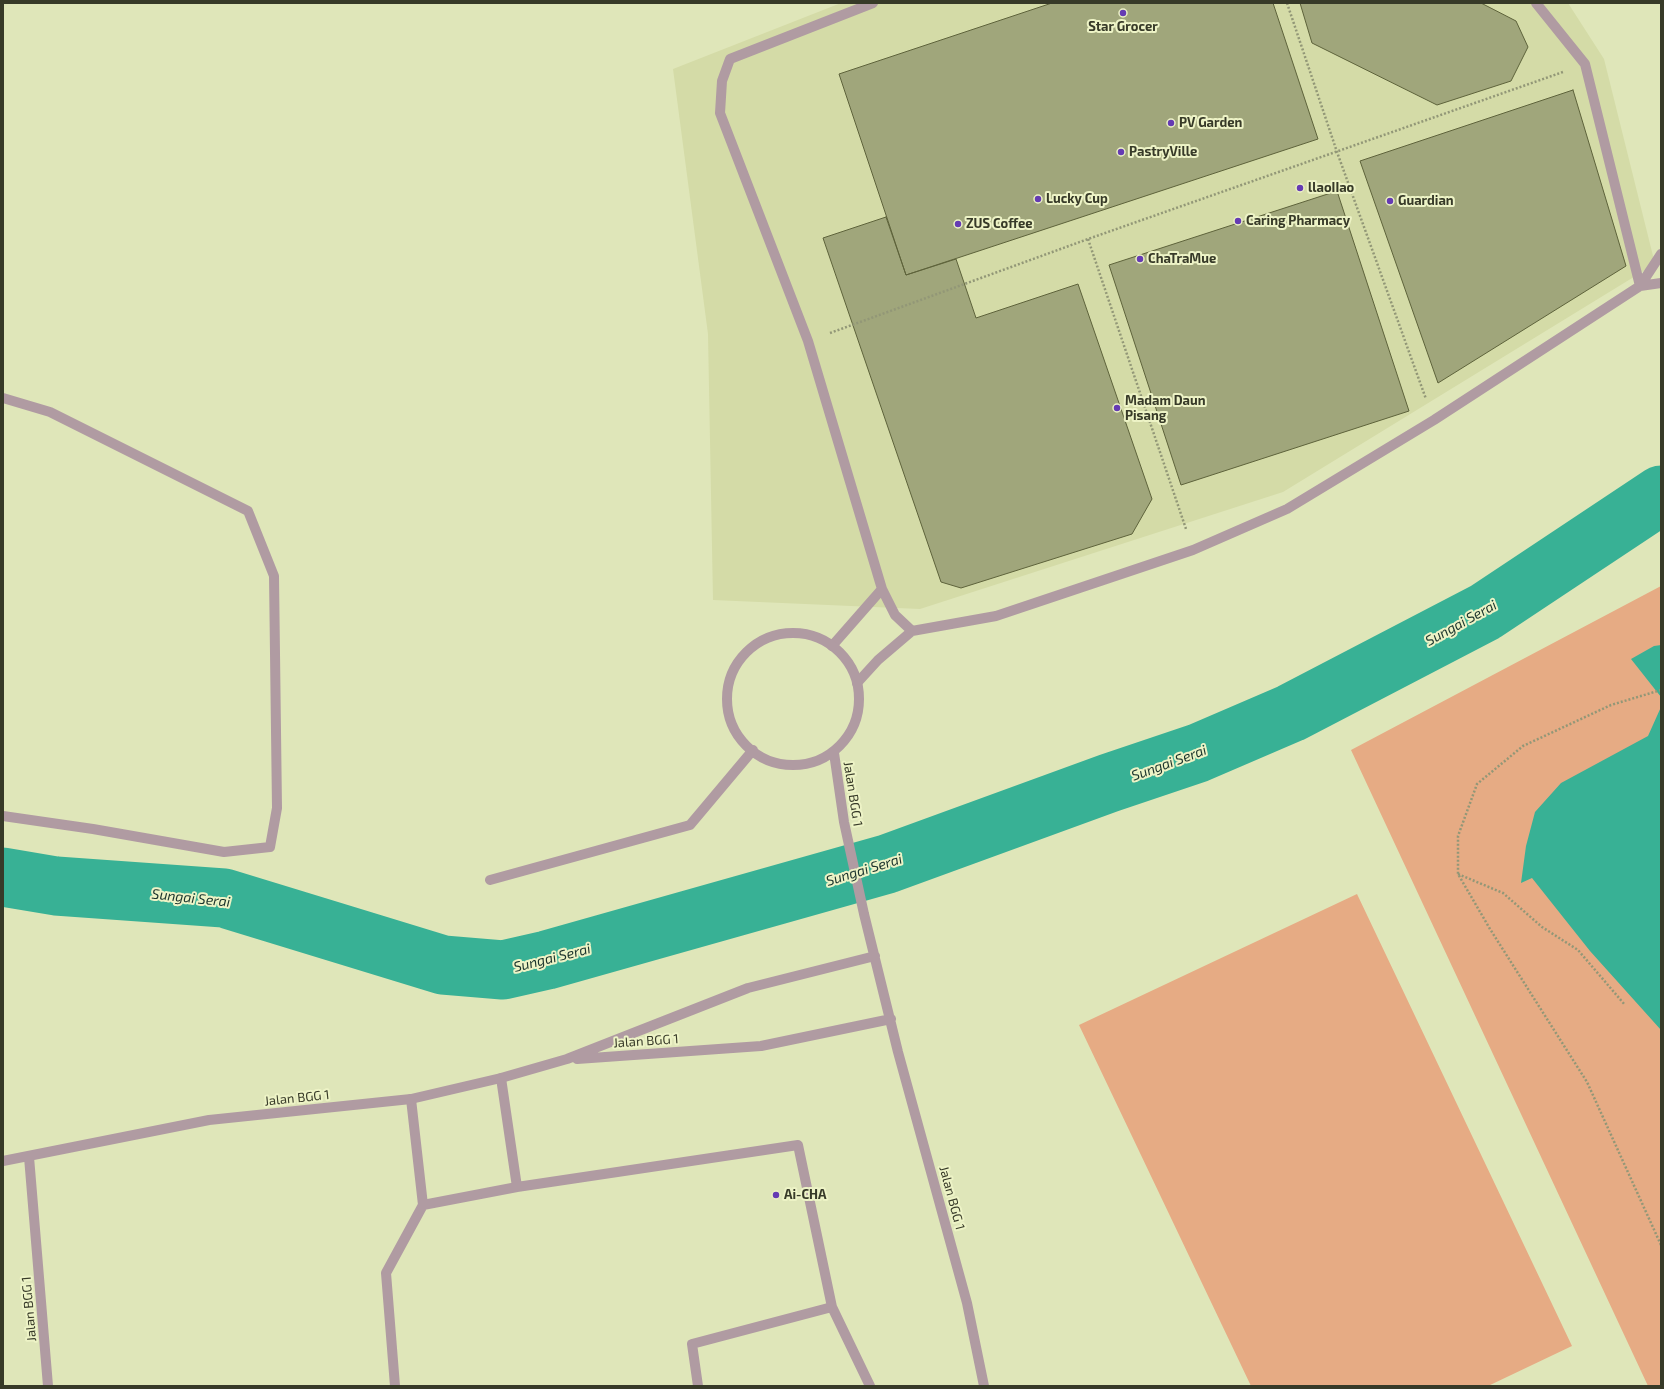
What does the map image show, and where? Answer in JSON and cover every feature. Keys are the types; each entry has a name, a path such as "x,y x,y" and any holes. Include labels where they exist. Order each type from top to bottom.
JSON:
{"street":[{"path":"873,3 730,59 722,81 720,113 808,341 882,589 895,615 912,631"},
{"path":"1536,3 1585,64 1640,286"},
{"path":"857,683 878,660 912,631 996,616 1193,550 1287,509 1434,420 1640,286 1661,254"},
{"path":"1640,286 1661,283"},
{"path":"3,398 50,412 248,511 274,576 277,808 270,847 224,852 3,816"},
{"path":"832,646 882,589"},
{"path":"778,634 808,634 832,646 849,663 857,683 859,703 855,723 844,741 834,753 808,763 785,764 763,757 744,744 732,725 726,702 729,680 740,660 756,644 778,634"},
{"path":"490,880 690,825 753,750"},
{"name":"Jalan BGG 1","path":"834,753 844,822 864,914 900,1059 967,1303 984,1386"},
{"name":"Jalan BGG 1","path":"3,1161 208,1120 411,1099 501,1078 568,1059 748,988 875,956"},
{"name":"Jalan BGG 1","path":"568,1059 761,1046 891,1019"},
{"path":"501,1078 518,1187"},
{"path":"394,1386 386,1273 423,1205 411,1099"},
{"path":"423,1205 518,1187 798,1145 832,1307 870,1386"},
{"name":"Jalan BGG 1","path":"29,1157 48,1386"},
{"path":"698,1386 692,1344 832,1307"}],"path":[{"path":"1287,3 1337,152 1434,420"},
{"path":"808,341 1088,239 1585,64"},
{"path":"1088,239 1193,550"},
{"path":"1661,690 1611,705 1523,746 1477,784 1458,836 1458,874 1490,929 1587,1082 1661,1245"},
{"path":"1458,874 1503,893 1542,928 1578,950 1625,1005"}],"shaded area":[{"path":"841,3 1568,3 1604,59 1655,264 1283,492 920,609 713,600 708,334 673,69"},
{"path":"1661,586 1661,1386 1648,1386 1351,750"},
{"path":"1357,894 1572,1346 1488,1386 1251,1386 1079,1025"}],"water":[{"path":"1661,645 1661,697 1631,659 1654,646"},
{"path":"1661,707 1661,1030 1590,951 1532,878 1521,883 1526,846 1535,812 1561,783 1648,736"}],"building":[{"path":"1052,3 1273,3 1318,139 906,275 839,74"},
{"path":"1300,3 1481,3 1516,21 1528,47 1511,81 1437,105 1312,43"},
{"path":"1573,90 1626,266 1438,383 1360,161"},
{"path":"1337,191 1409,411 1181,485 1109,265"},
{"path":"886,217 906,275 956,259 976,318 1078,284 1152,499 1132,534 961,588 941,582 823,238"}],"waterway":[{"name":"Sungai Serai","path":"3,877 56,886 224,898 443,965 503,970 547,960 887,864 1109,783 1198,753 1291,713 1485,612 1661,495"}],"place":[{"name":"Star Grocer","path":"1123,13"},
{"name":"PV Garden","path":"1171,123"},
{"name":"PastryVille","path":"1121,152"},
{"name":"llaoIIao","path":"1300,188"},
{"name":"Lucky Cup","path":"1038,199"},
{"name":"Guardian","path":"1390,201"},
{"name":"Caring Pharmacy","path":"1238,221"},
{"name":"ZUS Coffee","path":"958,224"},
{"name":"ChaTraMue","path":"1140,259"},
{"name":"Madam Daun Pisang","path":"1117,408"},
{"name":"Ai-CHA","path":"776,1195"}]}
